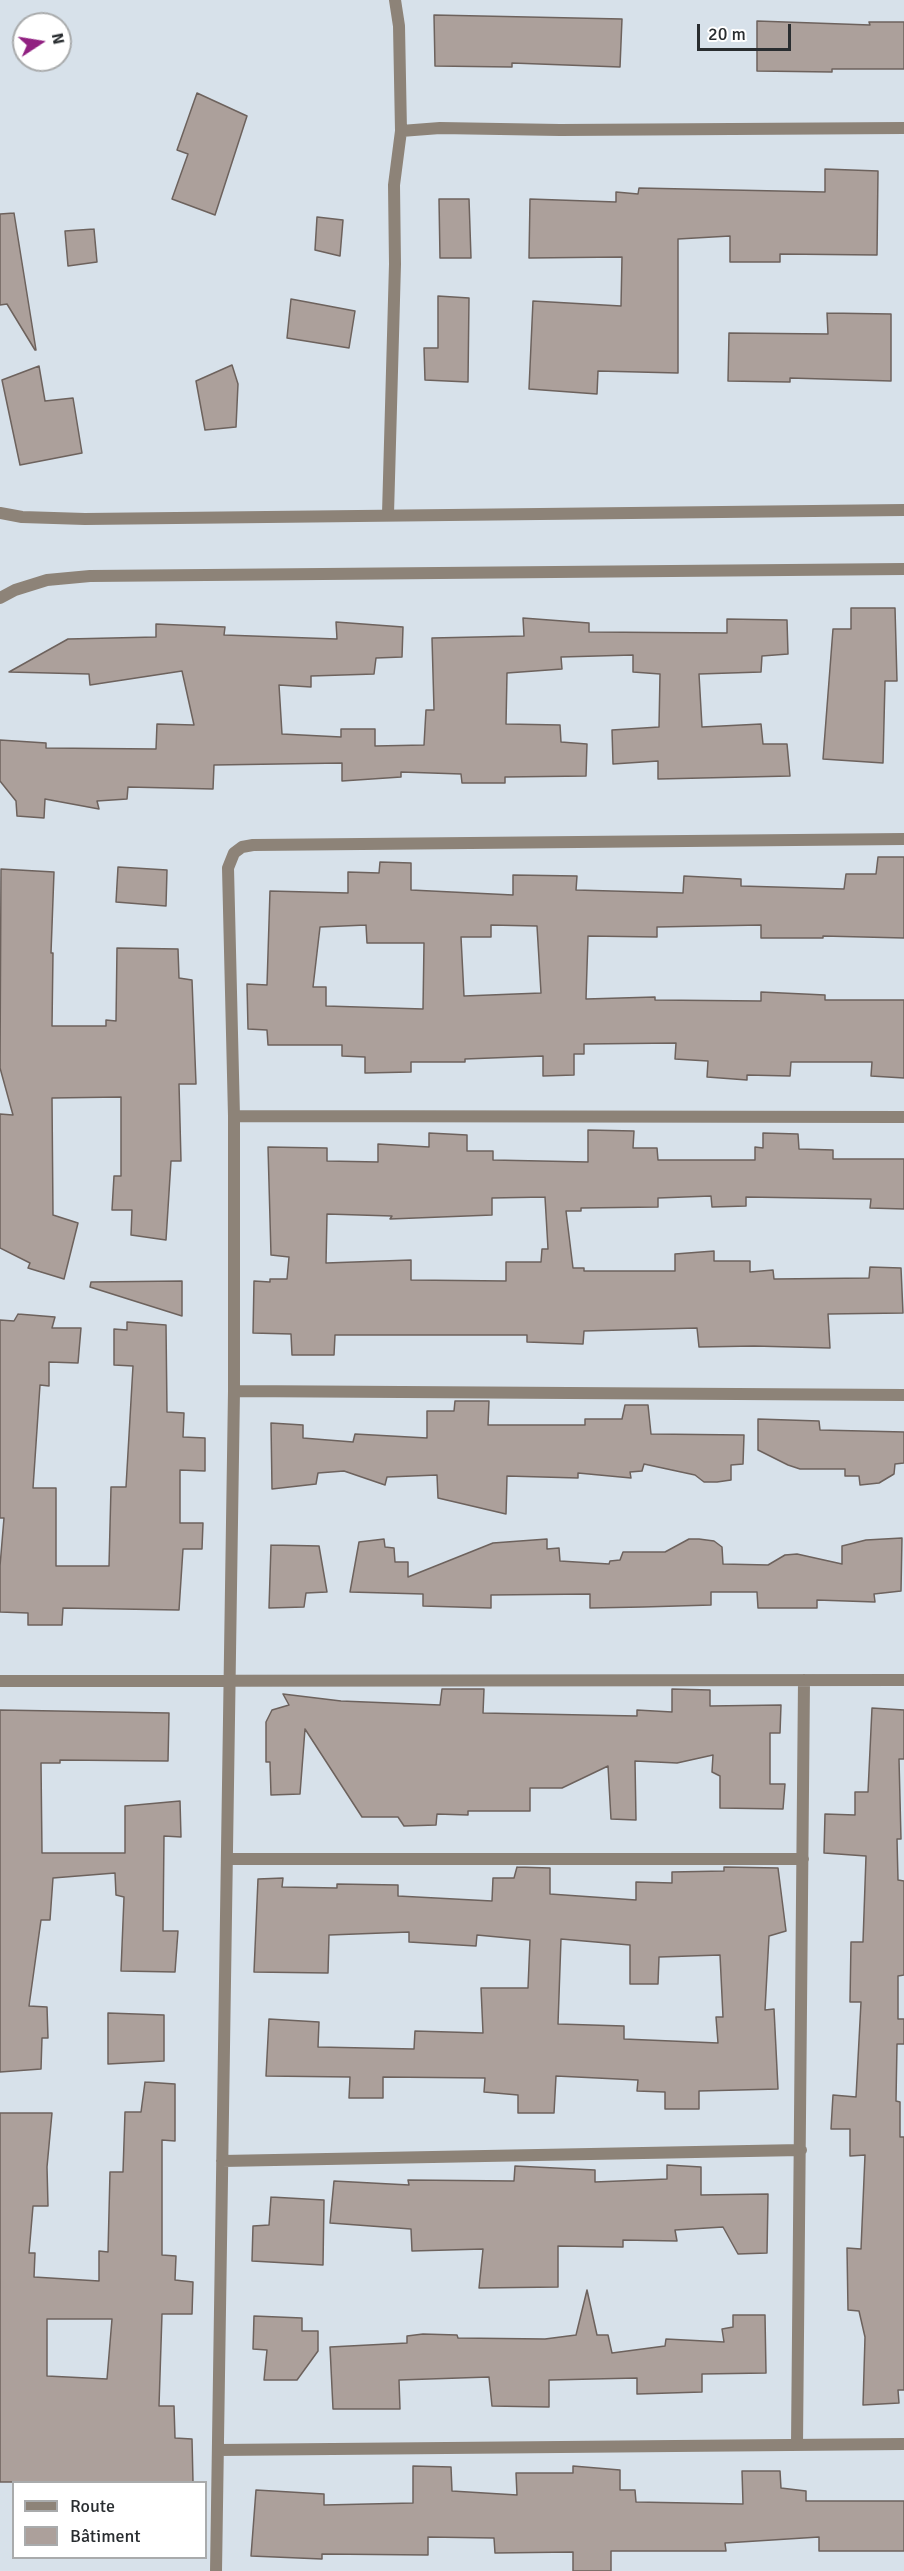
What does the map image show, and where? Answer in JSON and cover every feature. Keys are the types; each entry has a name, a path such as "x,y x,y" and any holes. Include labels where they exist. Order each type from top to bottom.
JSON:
{"street":[{"path":"388,514 395,264 394,185 401,131 399,26 395,0"},
{"path":"401,131 440,128 572,130 904,128"},
{"path":"0,513 22,517 85,519 904,510"},
{"path":"0,598 15,590 47,580 90,576 904,569"},
{"path":"216,2571 234,1391 234,1116 228,868 234,853 242,847 276,845 904,839"},
{"path":"234,1116 904,1117"},
{"path":"234,1391 904,1395"},
{"path":"0,1680 904,1680"},
{"path":"797,2444 804,1680"},
{"path":"227,1859 803,1859"},
{"path":"222,2161 801,2150"},
{"path":"218,2450 904,2444"}],"building":[{"path":"434,15 622,19 620,67 512,63 512,67 435,66"},
{"path":"757,21 870,25 869,22 904,22 904,69 832,69 832,72 757,71"},
{"path":"197,93 247,116 215,215 172,199 188,154 177,150"},
{"path":"825,169 878,171 877,255 780,254 780,262 730,262 730,236 678,239 678,373 598,371 597,394 529,389 533,301 621,306 622,257 529,258 530,199 616,202 616,192 638,194 639,188 825,192"},
{"path":"439,199 469,199 471,258 440,258"},
{"path":"14,213 36,350 7,304 0,305 0,214"},
{"path":"317,217 343,220 340,256 315,250"},
{"path":"94,229 97,262 68,266 65,231"},
{"path":"438,296 469,298 468,382 425,380 424,348 438,348"},
{"path":"291,299 355,311 349,348 287,338"},
{"path":"827,313 891,314 891,381 790,378 790,382 728,381 729,333 828,334"},
{"path":"232,365 238,384 236,427 205,430 196,381"},
{"path":"39,366 45,401 73,398 82,453 20,465 2,380"},
{"path":"851,608 895,608 897,681 885,681 883,763 823,759 833,629 851,629"},
{"path":"523,618 589,623 589,632 727,633 727,619 787,620 788,654 762,656 761,672 699,674 702,727 761,724 763,744 787,744 790,776 658,779 658,761 613,764 612,730 659,727 660,674 633,672 633,655 561,657 562,669 507,673 506,724 560,725 561,742 587,744 586,776 505,777 505,783 462,783 461,774 401,772 401,777 342,781 342,763 214,765 213,789 128,787 127,799 97,801 99,809 45,799 44,818 17,816 16,801 0,781 0,740 46,743 46,748 156,749 157,724 194,725 182,671 90,685 89,674 9,672 68,639 156,637 156,624 225,627 224,635 337,639 336,622 403,627 402,657 376,658 374,674 311,676 311,687 279,685 282,734 341,737 341,729 375,729 375,746 424,745 426,710 434,710 432,638 524,636"},
{"path":"878,857 904,857 904,938 823,936 823,938 761,938 761,925 657,927 657,937 588,936 586,999 655,997 655,1000 761,1001 761,992 825,995 825,1000 904,1000 904,1078 871,1076 872,1062 791,1062 790,1076 747,1075 747,1080 707,1077 708,1061 675,1059 676,1043 584,1044 584,1054 574,1054 574,1075 543,1076 543,1056 465,1059 465,1062 411,1062 411,1072 365,1073 365,1057 342,1056 342,1045 268,1045 267,1030 248,1029 247,984 267,985 270,891 348,893 348,872 379,873 380,862 411,863 411,890 513,895 513,875 577,876 576,890 683,893 684,876 741,879 741,886 844,889 846,874 876,874","holes":["366,925 367,943 424,943 423,1009 326,1006 326,987 313,987 320,927","491,925 537,926 541,993 464,996 461,937 491,937"]},
{"path":"118,867 167,870 166,906 116,902"},
{"path":"1,869 54,872 51,953 53,953 52,1026 106,1026 106,1020 116,1021 117,948 178,949 179,978 192,980 196,1084 179,1084 181,1161 171,1161 166,1240 131,1235 132,1210 112,1210 114,1176 121,1176 121,1097 52,1098 53,1215 78,1223 64,1279 28,1268 30,1263 0,1248 0,1114 13,1115 0,1068"},
{"path":"588,1130 634,1131 633,1148 657,1148 658,1160 755,1160 755,1147 763,1148 763,1133 798,1134 799,1149 833,1150 833,1159 904,1159 904,1209 870,1208 871,1199 746,1197 746,1206 712,1207 711,1196 658,1198 658,1207 581,1208 581,1211 566,1211 573,1268 584,1268 584,1271 675,1271 675,1254 714,1251 714,1261 750,1261 750,1272 773,1270 774,1279 869,1278 870,1267 901,1268 903,1313 828,1314 830,1348 699,1347 697,1328 584,1331 583,1344 527,1342 527,1335 335,1335 334,1355 292,1355 291,1334 253,1333 254,1281 270,1282 270,1279 287,1279 289,1257 271,1255 268,1147 327,1148 327,1161 378,1162 378,1144 429,1147 429,1133 467,1135 467,1151 493,1151 493,1160 588,1162","holes":["545,1197 548,1249 542,1249 541,1262 506,1262 506,1281 411,1280 411,1260 326,1263 327,1214 392,1216 390,1219 492,1215 492,1198"]},
{"path":"182,1281 182,1316 90,1287 91,1282"},
{"path":"18,1314 55,1317 52,1328 81,1328 78,1363 49,1362 49,1386 40,1385 33,1488 56,1488 56,1566 109,1566 111,1487 126,1487 133,1366 114,1365 114,1329 127,1330 127,1322 166,1325 167,1412 184,1413 183,1437 205,1438 205,1471 180,1470 180,1523 203,1523 202,1549 183,1549 179,1610 63,1608 62,1625 28,1625 28,1613 0,1612 0,1566 4,1518 0,1518 0,1320 14,1321"},
{"path":"455,1401 489,1401 488,1425 585,1425 585,1419 622,1419 625,1405 648,1405 651,1434 744,1435 743,1464 731,1465 731,1480 717,1482 704,1482 695,1475 644,1464 642,1471 630,1472 631,1478 578,1473 578,1478 507,1476 506,1514 438,1498 437,1475 387,1477 385,1485 344,1471 318,1473 316,1484 272,1489 271,1423 303,1425 303,1438 353,1442 355,1434 427,1438 427,1411 454,1411"},
{"path":"758,1419 819,1421 820,1430 904,1432 904,1463 895,1464 894,1474 879,1483 860,1485 859,1476 845,1476 845,1469 800,1469 758,1450"},
{"path":"902,1538 901,1591 874,1594 875,1602 817,1600 817,1608 758,1608 757,1592 711,1592 711,1605 590,1608 590,1594 491,1595 491,1608 423,1606 423,1594 350,1592 359,1542 384,1539 385,1547 394,1548 395,1562 408,1562 408,1577 493,1543 547,1539 547,1549 559,1548 560,1561 609,1564 610,1561 620,1560 623,1552 665,1552 689,1539 699,1539 714,1541 722,1547 723,1564 768,1565 785,1555 797,1554 842,1564 842,1546 866,1540"},
{"path":"271,1545 319,1546 327,1592 306,1593 304,1607 269,1608"},
{"path":"442,1689 484,1689 483,1713 637,1716 637,1710 672,1712 672,1689 710,1690 710,1706 781,1705 780,1733 770,1733 770,1784 785,1784 783,1809 720,1808 720,1776 712,1772 713,1755 677,1763 635,1761 636,1820 611,1819 608,1766 562,1788 530,1788 530,1811 468,1811 468,1815 437,1814 436,1825 404,1826 398,1817 362,1817 305,1729 300,1794 271,1795 270,1762 266,1762 266,1722 272,1710 289,1705 283,1694 341,1701 440,1705"},
{"path":"872,1708 904,1710 904,1759 899,1759 901,1839 897,1839 898,1880 904,1881 904,1975 898,1976 898,2019 904,2019 904,2044 897,2044 896,2101 900,2102 900,2137 904,2137 904,2390 898,2390 899,2403 863,2405 865,2337 859,2311 848,2310 847,2248 861,2249 865,2155 850,2156 850,2129 831,2129 833,2095 856,2097 861,2002 850,2002 851,1942 863,1942 866,1856 824,1853 825,1814 855,1815 855,1792 868,1792"},
{"path":"0,1710 169,1713 168,1761 60,1760 60,1763 41,1763 42,1853 125,1853 125,1806 180,1801 181,1837 164,1836 163,1931 178,1931 175,1972 121,1971 124,1897 116,1895 115,1873 53,1878 50,1920 41,1920 29,2006 47,2007 48,2038 42,2038 41,2069 0,2072"},
{"path":"517,1867 550,1868 550,1894 636,1900 636,1882 672,1883 672,1872 724,1871 724,1867 778,1868 786,1931 769,1936 765,2010 774,2009 778,2089 699,2091 699,2109 665,2109 665,2092 637,2091 638,2080 556,2076 554,2113 518,2113 518,2095 484,2092 485,2078 383,2077 383,2098 349,2098 350,2077 266,2076 269,2019 319,2022 318,2047 414,2049 415,2031 483,2033 481,1988 528,1988 530,1940 477,1935 476,1946 409,1942 409,1932 329,1935 328,1973 254,1972 258,1879 283,1878 282,1887 337,1888 337,1884 398,1885 398,1896 492,1901 493,1878 514,1878","holes":["561,1939 630,1945 630,1984 658,1984 659,1957 720,1955 723,2017 716,2017 718,2043 624,2039 624,2026 558,2024"]},
{"path":"108,2013 164,2015 164,2061 108,2064"},
{"path":"145,2082 175,2084 175,2141 162,2140 162,2255 176,2256 175,2280 193,2282 192,2314 162,2314 159,2406 174,2406 175,2438 192,2439 193,2481 0,2482 0,2113 52,2113 47,2167 48,2206 33,2206 29,2253 35,2253 34,2277 99,2281 99,2251 108,2252 110,2172 123,2172 125,2112 141,2112","holes":["47,2319 112,2319 107,2379 47,2376"]},
{"path":"667,2165 701,2167 701,2195 768,2194 767,2253 738,2254 723,2227 675,2230 677,2241 623,2240 623,2247 558,2246 558,2287 479,2288 483,2249 412,2251 411,2229 330,2223 334,2181 409,2185 408,2180 514,2181 515,2166 595,2170 595,2182 667,2179"},
{"path":"271,2197 324,2200 323,2265 252,2261 253,2226 269,2225"},
{"path":"587,2290 597,2335 608,2335 612,2353 665,2346 666,2339 724,2342 722,2329 733,2327 733,2315 765,2315 766,2373 702,2374 702,2392 637,2394 637,2378 549,2380 549,2407 492,2406 489,2377 399,2380 400,2409 333,2409 330,2347 407,2343 407,2336 423,2334 457,2335 458,2338 545,2339 576,2335"},
{"path":"254,2316 302,2318 302,2331 318,2331 318,2351 297,2380 264,2380 267,2350 253,2349"},
{"path":"413,2466 451,2467 452,2491 517,2495 516,2473 573,2473 573,2466 620,2470 620,2490 635,2490 636,2502 743,2504 742,2471 780,2471 781,2488 806,2491 806,2501 904,2501 904,2551 819,2551 819,2537 725,2543 726,2551 611,2551 611,2571 573,2571 573,2552 495,2553 494,2538 428,2537 428,2555 322,2554 322,2559 251,2556 256,2490 324,2494 324,2505 413,2503"}]}
